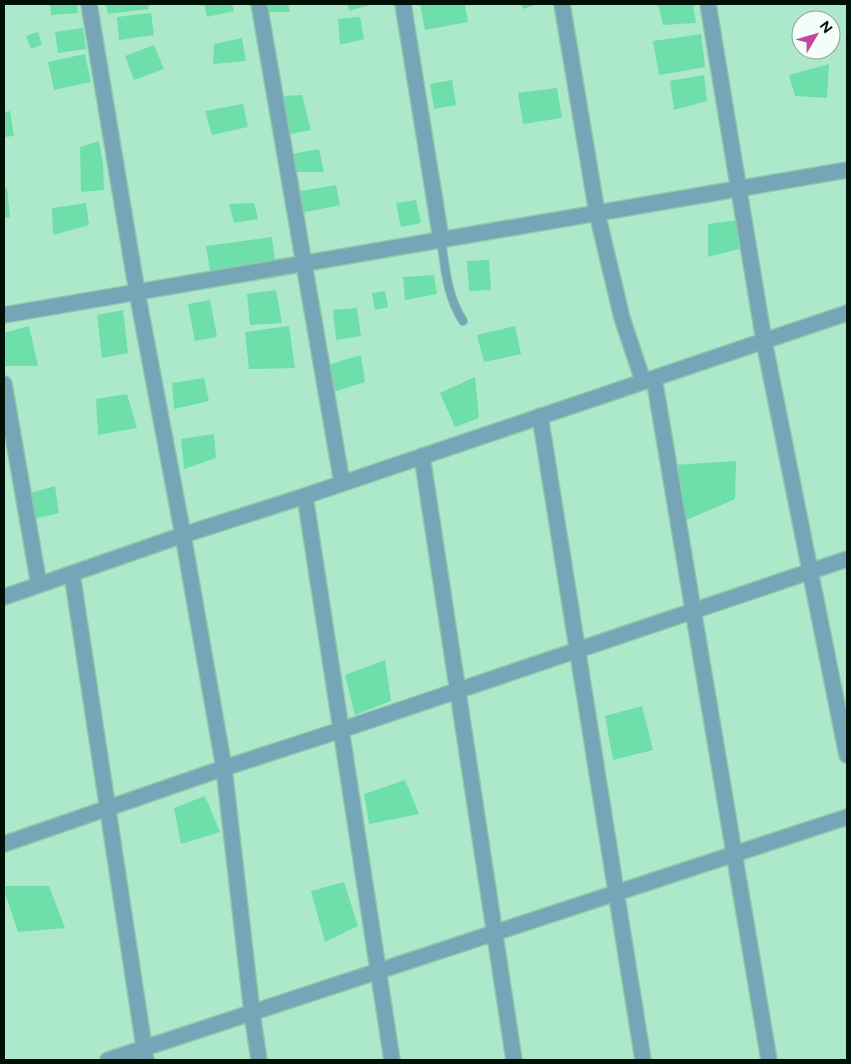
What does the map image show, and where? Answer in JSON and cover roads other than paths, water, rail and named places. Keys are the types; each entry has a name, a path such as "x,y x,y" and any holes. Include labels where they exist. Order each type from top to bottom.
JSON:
{"street":[{"path":"89,4 137,292 224,768 259,1060"},
{"path":"259,4 342,483"},
{"path":"403,4 441,240"},
{"path":"562,4 597,213 622,318 649,380 693,611 768,1060"},
{"path":"708,4 764,340 847,755"},
{"path":"4,315 847,170"},
{"path":"4,597 182,535 305,496 847,313"},
{"path":"4,384 39,585"},
{"path":"540,416 643,1060"},
{"path":"422,456 514,1060"},
{"path":"305,496 392,1060"},
{"path":"4,844 847,558"},
{"path":"72,574 145,1054"},
{"path":"108,1060 145,1054 252,1013 847,817"}],"lane":[{"path":"441,240 448,288 456,310 463,321"}]}
